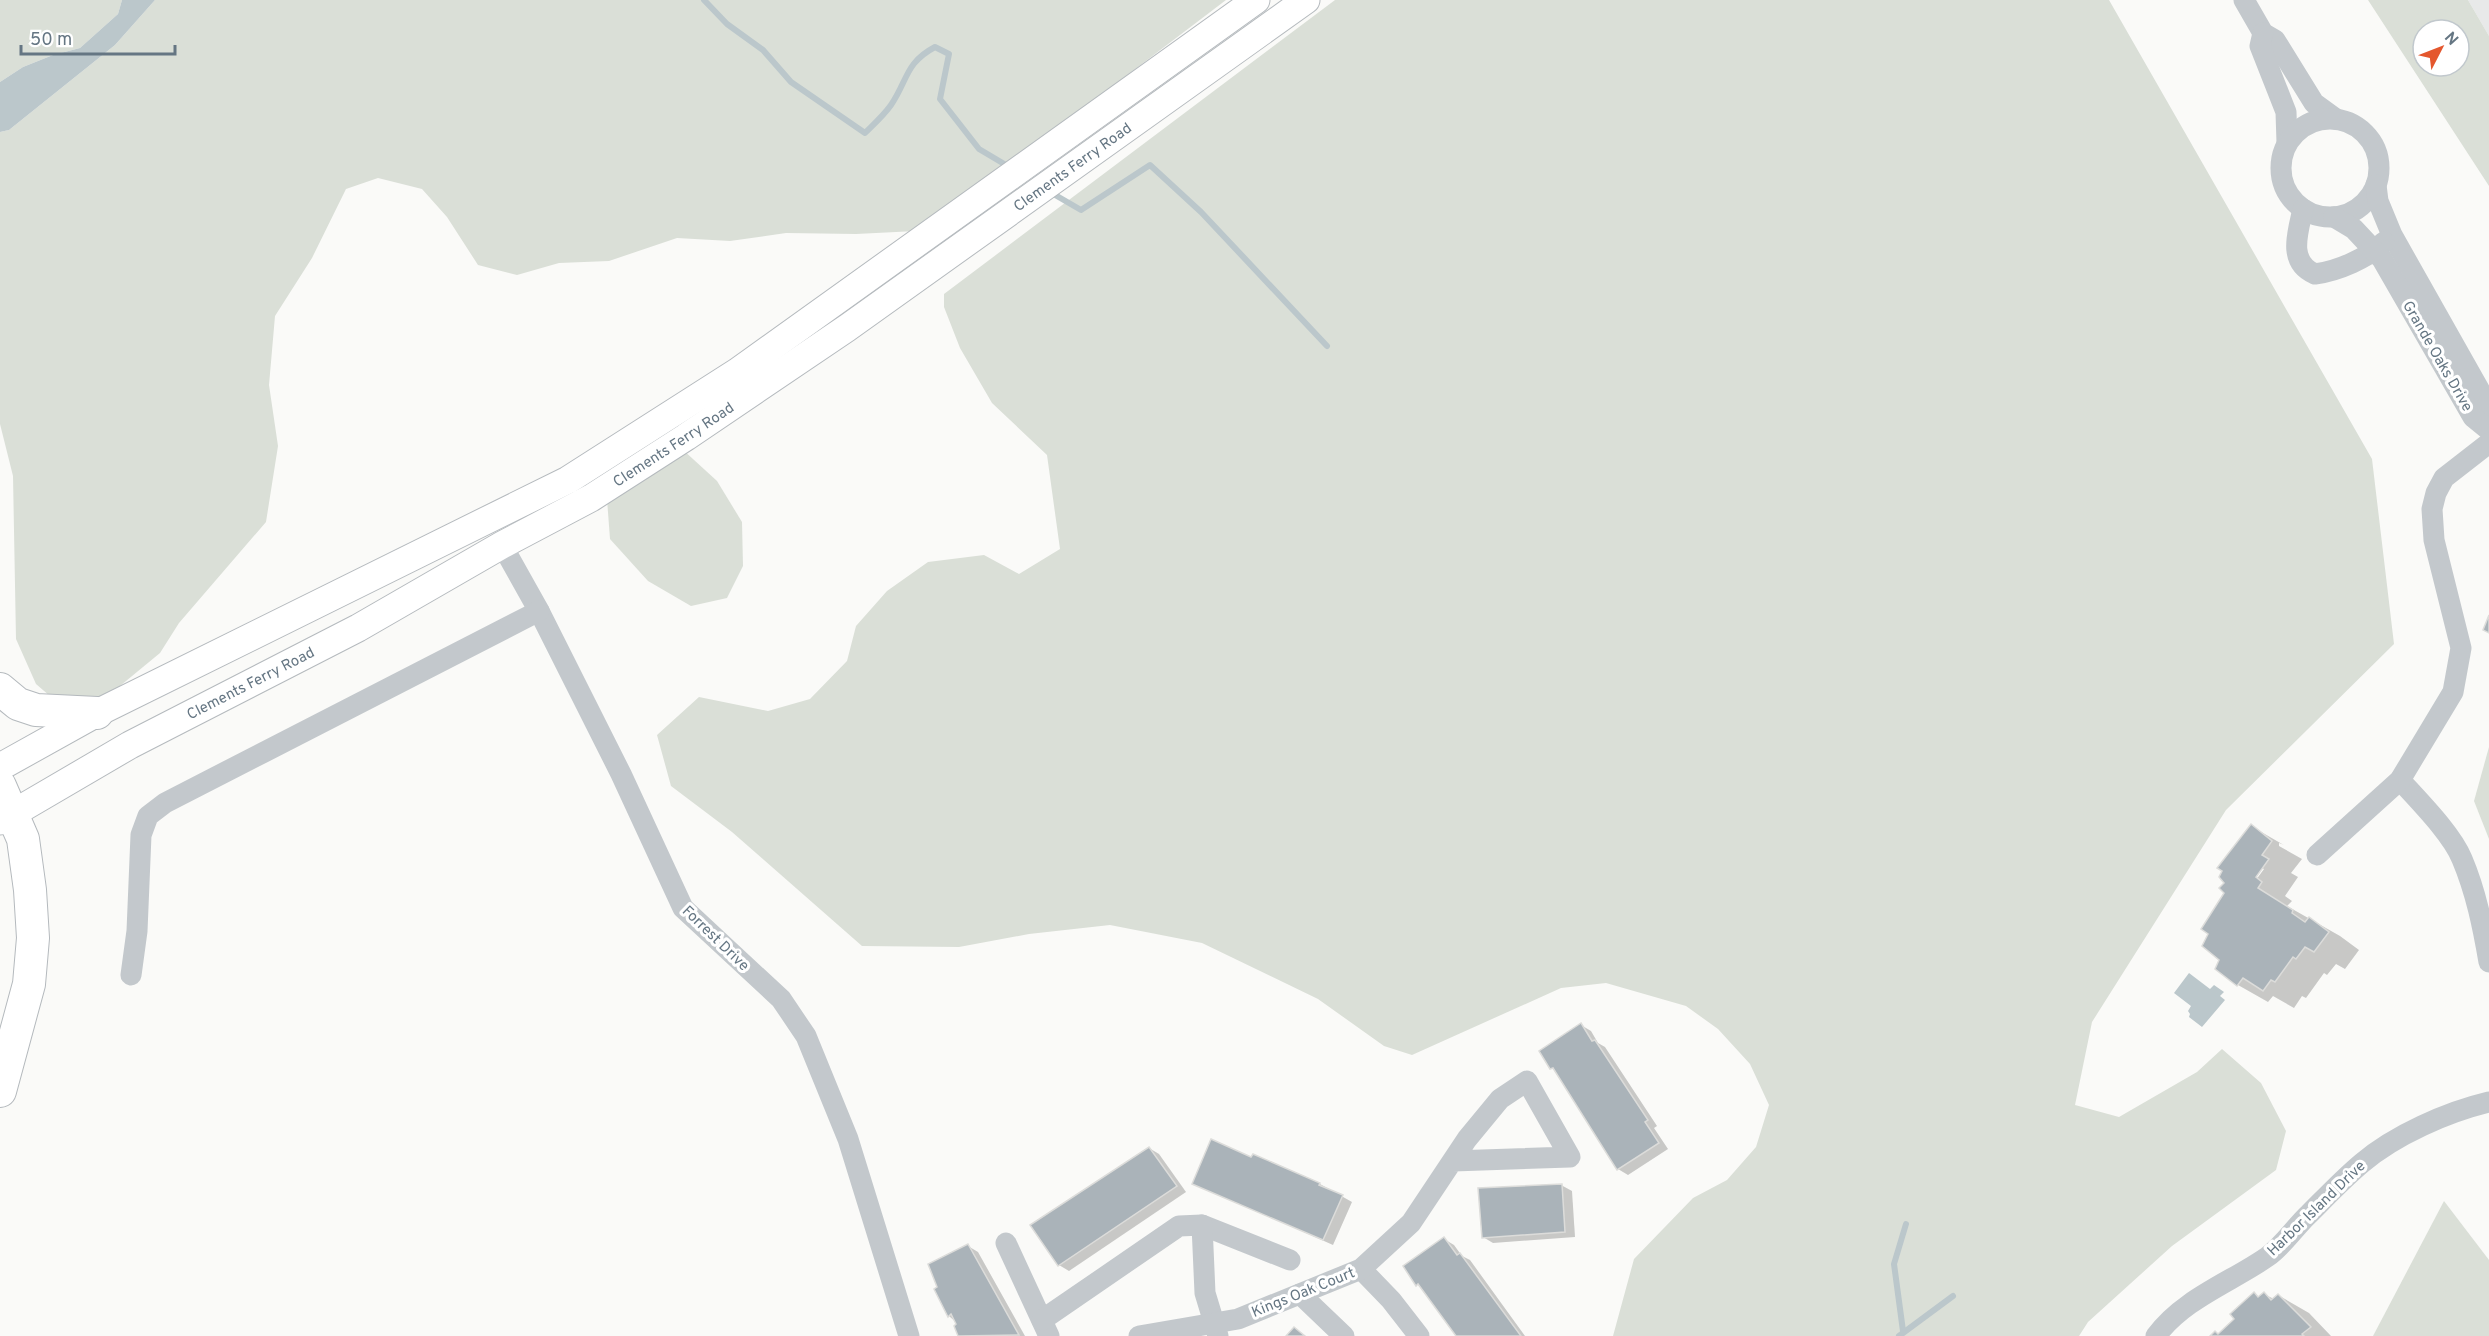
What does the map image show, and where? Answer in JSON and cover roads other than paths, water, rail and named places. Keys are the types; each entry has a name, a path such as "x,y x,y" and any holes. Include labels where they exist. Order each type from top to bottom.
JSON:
{"highway":[{"path":"0,689 18,704 36,710 97,712"},
{"path":"0,786 6,817 23,839 30,890 33,938 29,984 0,1091"}],"main road":[{"name":"Clements Ferry Road","path":"1060,159 1256,0"},
{"name":"Clements Ferry Road","path":"0,767 97,712 568,480 992,207 1060,159 1306,0"},
{"name":"Clements Ferry Road","path":"6,817 130,745 358,628 502,545 591,498 686,437 846,328 992,207"}],"street":[{"name":"Grande Oaks Drive","path":"2244,0 2263,33 2275,40 2314,103 2336,119 2359,128 2370,139 2377,154 2379,169 2376,185 2378,201 2392,235 2489,407 2488,433"},
{"name":"Grande Oaks Drive","path":"2263,33 2260,46 2286,112 2287,143 2281,158 2280,175 2286,190 2295,204 2309,213 2325,217 2334,216 2354,229 2375,250 2473,417 2488,433"},
{"path":"2287,143 2298,130 2312,122 2336,119"},
{"path":"2334,216 2342,216 2356,210 2368,199 2376,185"},
{"path":"2303,209 2296,236 2296,250 2301,264 2315,274 2328,273 2375,250 2392,235"},
{"path":"2317,855 2400,780 2453,692 2461,648 2434,540 2432,509 2436,493 2444,478 2488,433"},
{"name":"Forrest Drive","path":"502,545 539,611 621,774 683,908 781,999 806,1036 848,1139 909,1336"},
{"path":"131,975 141,835 148,816 165,803 539,611"},
{"path":"2400,780 2431,814 2462,857 2482,921 2489,962"},
{"name":"Kings Oak Court","path":"1139,1336 1216,1330 1361,1269 1412,1223 1453,1161 1500,1099 1527,1081 1570,1157 1453,1161"},
{"name":"Harbor Island Drive","path":"2156,1336 2164,1326 2207,1293 2270,1256 2296,1226 2363,1162 2413,1130 2469,1107 2489,1102"},
{"path":"1202,1225 1205,1293 1216,1330"},
{"path":"1006,1243 1046,1328 1179,1226 1202,1225 1290,1260"},
{"path":"1361,1269 1391,1300 1419,1336"},
{"path":"1300,1294 1344,1336"}],"waterway":[{"path":"704,0 727,24 763,50 791,82 865,133 891,105 918,59 935,47 949,54 940,99 979,149 1011,168"},
{"path":"1050,192 1081,210 1150,165 1201,212 1327,346"},
{"path":"1903,1331 1894,1264 1906,1224"},
{"path":"1899,1336 1953,1296"}]}
